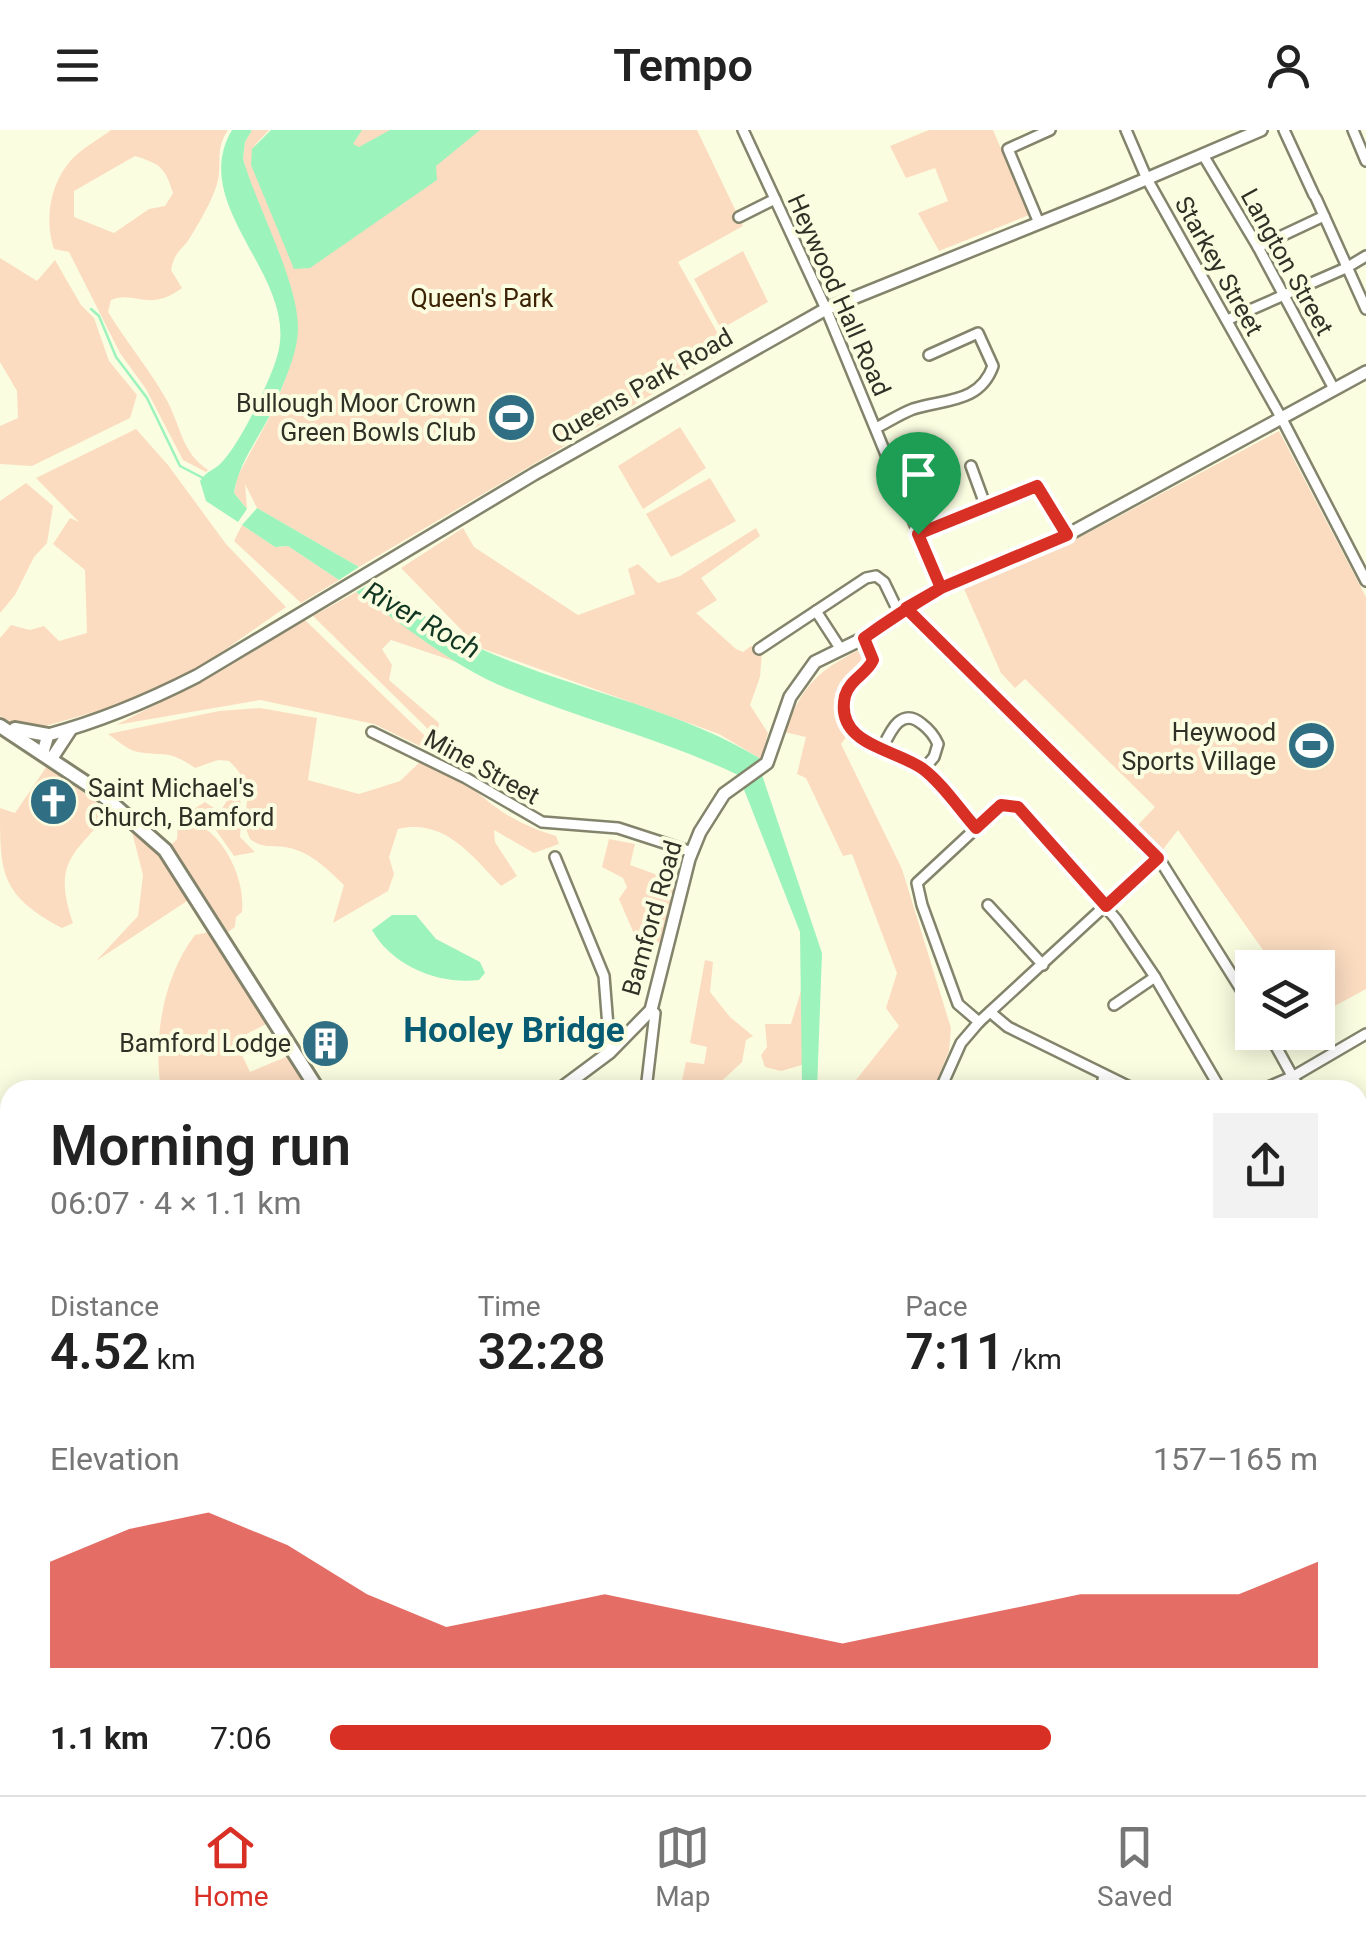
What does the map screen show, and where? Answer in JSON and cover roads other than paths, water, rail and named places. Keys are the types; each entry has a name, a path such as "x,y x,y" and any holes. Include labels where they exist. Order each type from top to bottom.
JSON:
{"main road":[{"path":"0,723 26,733 48,735"},
{"path":"0,723 121,810 165,850 312,1080"}],"street":[{"name":"Heywood Hall Road","path":"743,130 826,308 941,588"},
{"path":"1039,223 1008,148 1050,130"},
{"name":"Starkey Street","path":"1126,130 1147,179 1228,320 1366,581"},
{"name":"Queens Park Road","path":"48,735 139,705 197,676 276,626 826,308 1260,130"},
{"path":"1284,130 1366,308"},
{"path":"1353,130 1366,161"},
{"name":"Langton Street","path":"1203,155 1258,246 1334,390"},
{"path":"738,217 775,199"},
{"path":"1258,246 1324,216"},
{"path":"1228,320 1366,256"},
{"path":"876,428 909,410 972,394 987,384 993,366 978,333 929,355"},
{"name":"Bamford Road","path":"572,1080 610,1052 651,1010 692,852 710,813 736,784 767,764 790,697 815,662 864,638 941,588 1067,535 1366,372"},
{"path":"970,466 986,507"},
{"path":"918,534 1037,486 1067,535"},
{"path":"759,649 866,578 876,576 903,610 1158,858 1235,980"},
{"path":"816,611 840,648"},
{"path":"864,638 873,660 847,691 844,716 860,738 923,770 976,828"},
{"path":"882,749 900,720 918,720 932,732 938,744 934,757 923,770"},
{"path":"47,755 71,729"},
{"name":"Mine Street","path":"372,732 466,778 542,822 618,828 692,852"},
{"path":"47,755 48,735"},
{"path":"979,1022 958,1004 917,883 1001,805 1018,807 1106,906 1156,978 1215,1080"},
{"path":"556,857 604,976 610,1052"},
{"path":"944,1080 961,1043 979,1022 1158,858"},
{"path":"988,905 1043,966"},
{"path":"1114,1005 1156,978"},
{"path":"647,1080 655,1012 651,1010"},
{"path":"990,1012 1008,1027 1115,1080"},
{"path":"1285,1080 1366,1034"},
{"path":"1279,1050 1296,1080"},
{"path":"1103,1080 1104,1075"}],"water":[{"path":"232,130 252,130 245,142 243,159 284,267 298,328 294,354 279,395 237,480 234,493 247,509 238,522 206,501 200,481 229,453 255,410 278,353 280,324 273,296 232,214 223,186 222,158"},
{"path":"271,130 362,130 353,144 359,147 390,130 480,130 436,166 437,180 310,268 294,269 251,165 252,149"},
{"path":"257,508 359,567 339,580 288,546 275,547 242,525"},
{"name":"River Roch","path":"375,581 479,648 693,725 761,759 738,775 486,679 356,592"},
{"path":"762,775 822,953 817,1080 802,1080 800,932 743,787"},
{"path":"392,915 416,915 436,939 480,962 485,973 479,980 464,981 433,976 404,963 372,930"}],"waterway":[{"path":"91,309 99,316 116,357 147,398 180,466 203,478"}],"place":[{"name":"Bullough Moor Crown Green Bowls Club","path":"511,417"},
{"name":"Heywood Sports Village","path":"1311,746"},
{"name":"Saint Michael's Church, Bamford","path":"53,802"},
{"name":"Bamford Lodge","path":"326,1043"}],"district":[{"name":"Hooley Bridge","path":"514,1030"}],"park label":[{"name":"Queen's Park","path":"482,298"}]}
